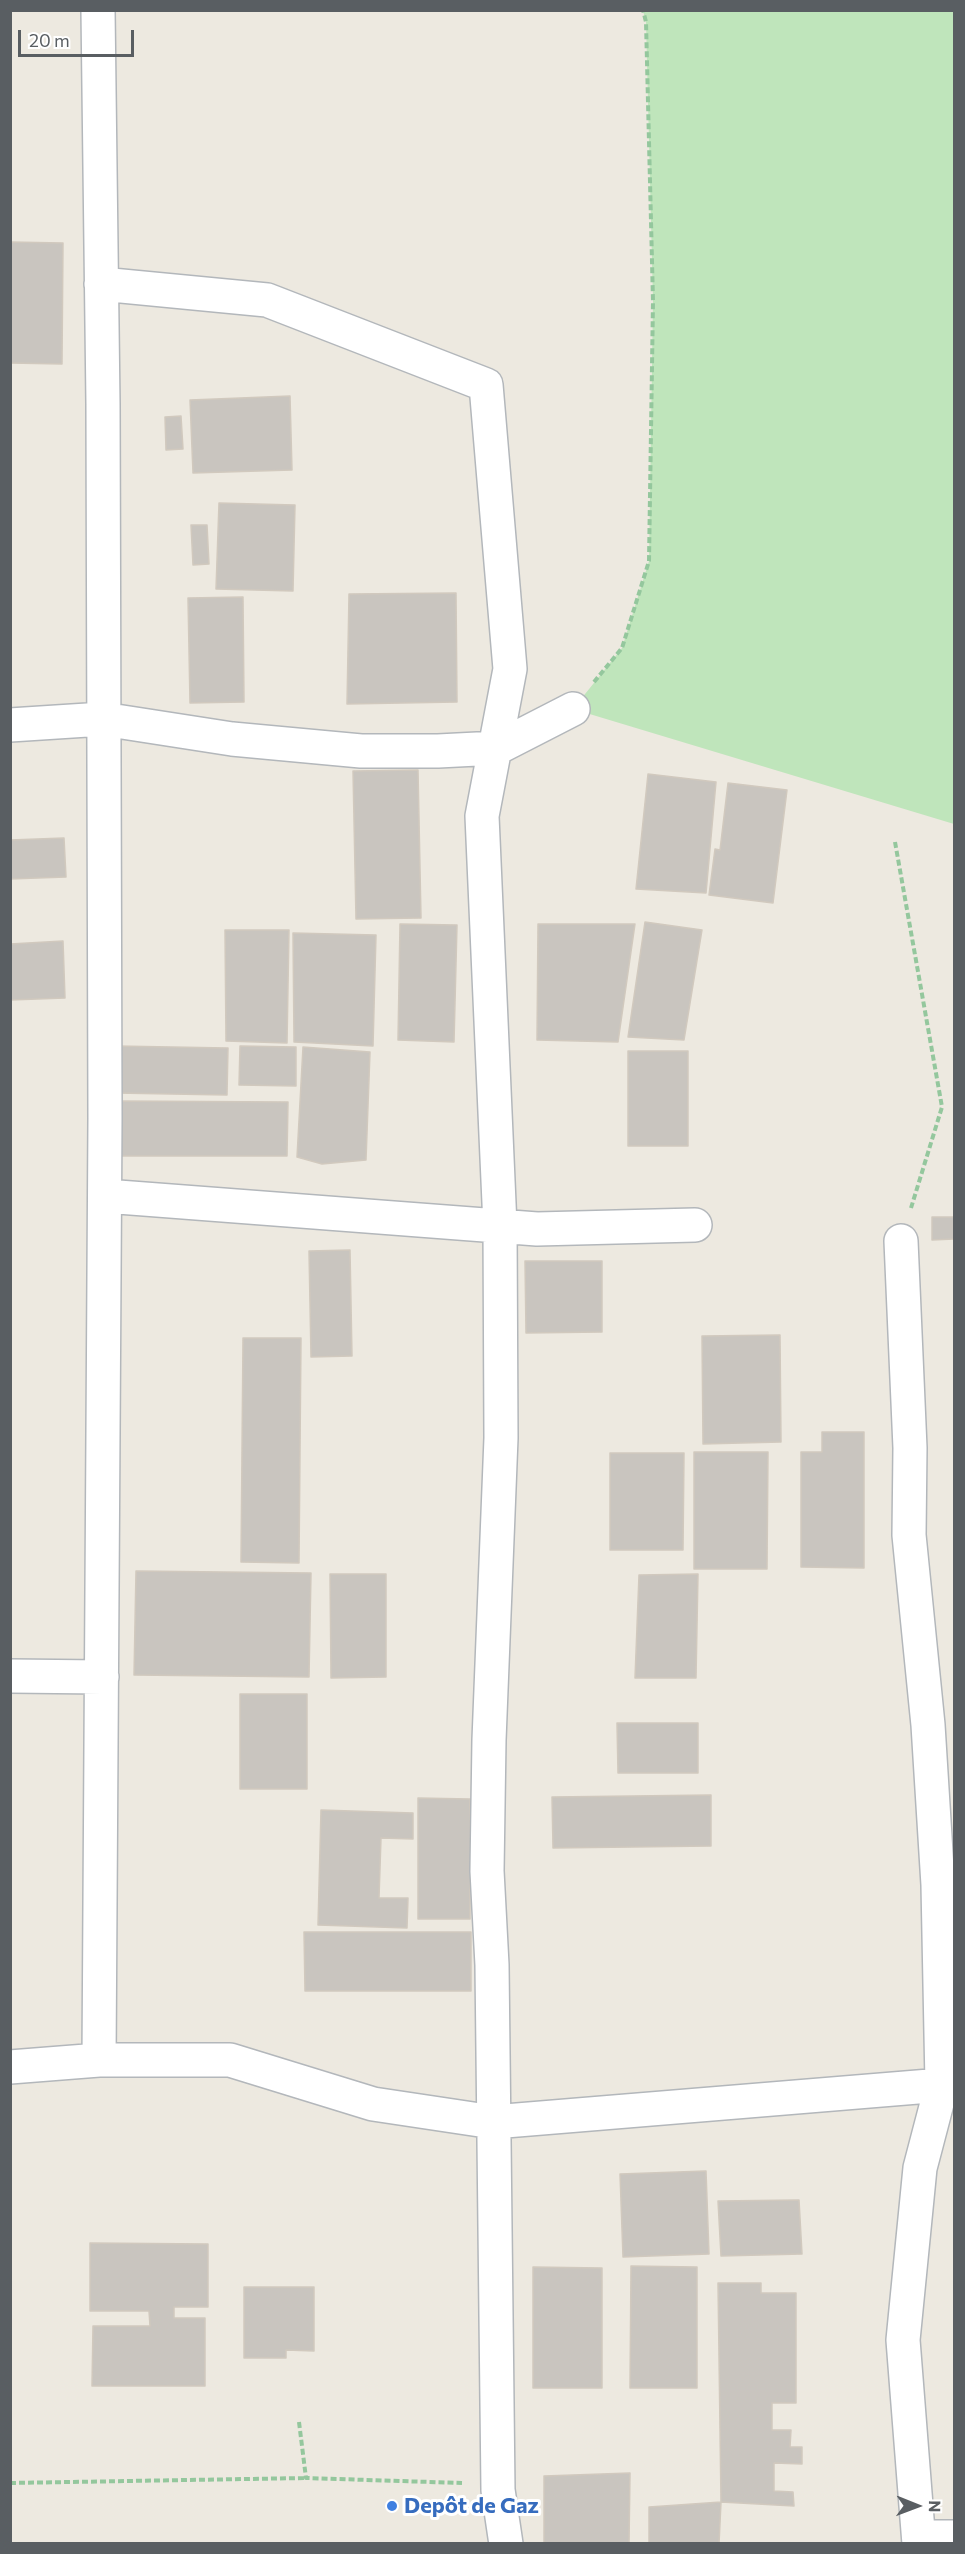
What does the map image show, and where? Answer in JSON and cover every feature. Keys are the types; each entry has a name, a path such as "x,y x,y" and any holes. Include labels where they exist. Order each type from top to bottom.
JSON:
{"street":[{"path":"98,10 105,1196 99,2060"},
{"path":"101,284 267,300 486,385 510,669 497,748 482,816 500,1226 501,1438 489,1740 487,1871 492,1965 498,2490 506,2544"},
{"path":"10,725 103,719 232,739 361,751 438,751 497,748 573,709"},
{"path":"105,1196 537,1229 695,1225"},
{"path":"901,1241 910,1448 909,1535 941,1724 938,1885 948,2084 920,2168 903,2340 919,2540 954,2537"},
{"path":"10,1676 102,1677"},
{"path":"10,2067 99,2060 230,2060 373,2104 493,2122 948,2084"}],"path":[{"path":"573,709 622,648 649,561 653,301 646,22 643,10"},
{"path":"895,843 942,1107 901,1241"},
{"path":"299,2422 306,2478"},
{"path":"10,2483 306,2478 478,2484 498,2490"}],"green space":[{"path":"643,11 954,11 954,824 573,709 622,648 649,561 653,301 646,22"}],"building":[{"path":"10,242 63,243 62,364 10,363"},
{"path":"290,396 292,470 193,473 190,400"},
{"path":"181,416 183,449 166,450 165,417"},
{"path":"219,503 295,505 293,591 216,589"},
{"path":"191,525 207,525 209,564 193,565"},
{"path":"456,593 457,702 347,704 349,594"},
{"path":"243,597 244,702 190,703 188,598"},
{"path":"418,770 421,918 356,919 353,771"},
{"path":"648,774 716,782 706,893 636,889"},
{"path":"728,783 787,790 773,903 709,895 715,849 720,850"},
{"path":"64,838 66,877 10,879 10,840"},
{"path":"645,922 702,930 684,1040 628,1037"},
{"path":"400,924 457,925 454,1042 398,1040"},
{"path":"538,924 635,924 618,1042 537,1040"},
{"path":"225,930 289,930 287,1043 226,1041"},
{"path":"293,933 376,935 373,1046 294,1042"},
{"path":"63,941 65,998 10,1000 10,944"},
{"path":"116,1046 228,1048 227,1095 115,1093"},
{"path":"240,1046 296,1047 296,1086 239,1085"},
{"path":"303,1047 370,1052 366,1160 322,1164 297,1157"},
{"path":"628,1051 688,1051 688,1146 628,1146"},
{"path":"116,1101 288,1102 287,1156 115,1156"},
{"path":"932,1217 954,1217 954,1239 932,1240"},
{"path":"350,1250 352,1356 311,1357 309,1251"},
{"path":"525,1261 602,1261 602,1332 526,1333"},
{"path":"780,1335 781,1442 703,1444 702,1336"},
{"path":"243,1338 301,1338 299,1563 241,1562"},
{"path":"822,1432 864,1432 864,1568 801,1567 801,1452 822,1452"},
{"path":"694,1452 768,1452 767,1569 694,1569"},
{"path":"610,1453 684,1453 683,1550 610,1550"},
{"path":"136,1571 311,1573 309,1677 134,1675"},
{"path":"330,1574 386,1574 386,1677 331,1678"},
{"path":"698,1574 696,1678 635,1678 639,1575"},
{"path":"240,1694 307,1694 307,1789 240,1789"},
{"path":"617,1723 698,1723 698,1773 618,1773"},
{"path":"711,1795 711,1846 553,1848 552,1797"},
{"path":"418,1798 470,1799 470,1919 418,1919"},
{"path":"321,1810 413,1813 413,1839 381,1838 379,1898 408,1898 407,1928 318,1925"},
{"path":"304,1932 471,1932 471,1991 305,1991"},
{"path":"706,2171 709,2254 623,2257 620,2174"},
{"path":"799,2200 802,2254 721,2256 718,2201"},
{"path":"90,2243 208,2244 208,2307 174,2307 174,2318 205,2318 205,2386 92,2386 93,2326 150,2326 149,2311 90,2311"},
{"path":"631,2266 697,2267 697,2388 630,2388"},
{"path":"533,2267 602,2268 602,2388 533,2388"},
{"path":"718,2283 761,2283 761,2293 796,2293 796,2403 772,2403 772,2430 791,2430 790,2447 802,2447 802,2464 774,2463 774,2491 793,2492 794,2506 721,2502"},
{"path":"244,2287 314,2287 314,2351 286,2350 286,2358 244,2358"},
{"path":"630,2473 629,2544 544,2544 544,2476"},
{"path":"721,2502 719,2544 649,2544 649,2507"}],"place":[{"name":"Depôt de Gaz","path":"392,2506"}]}
